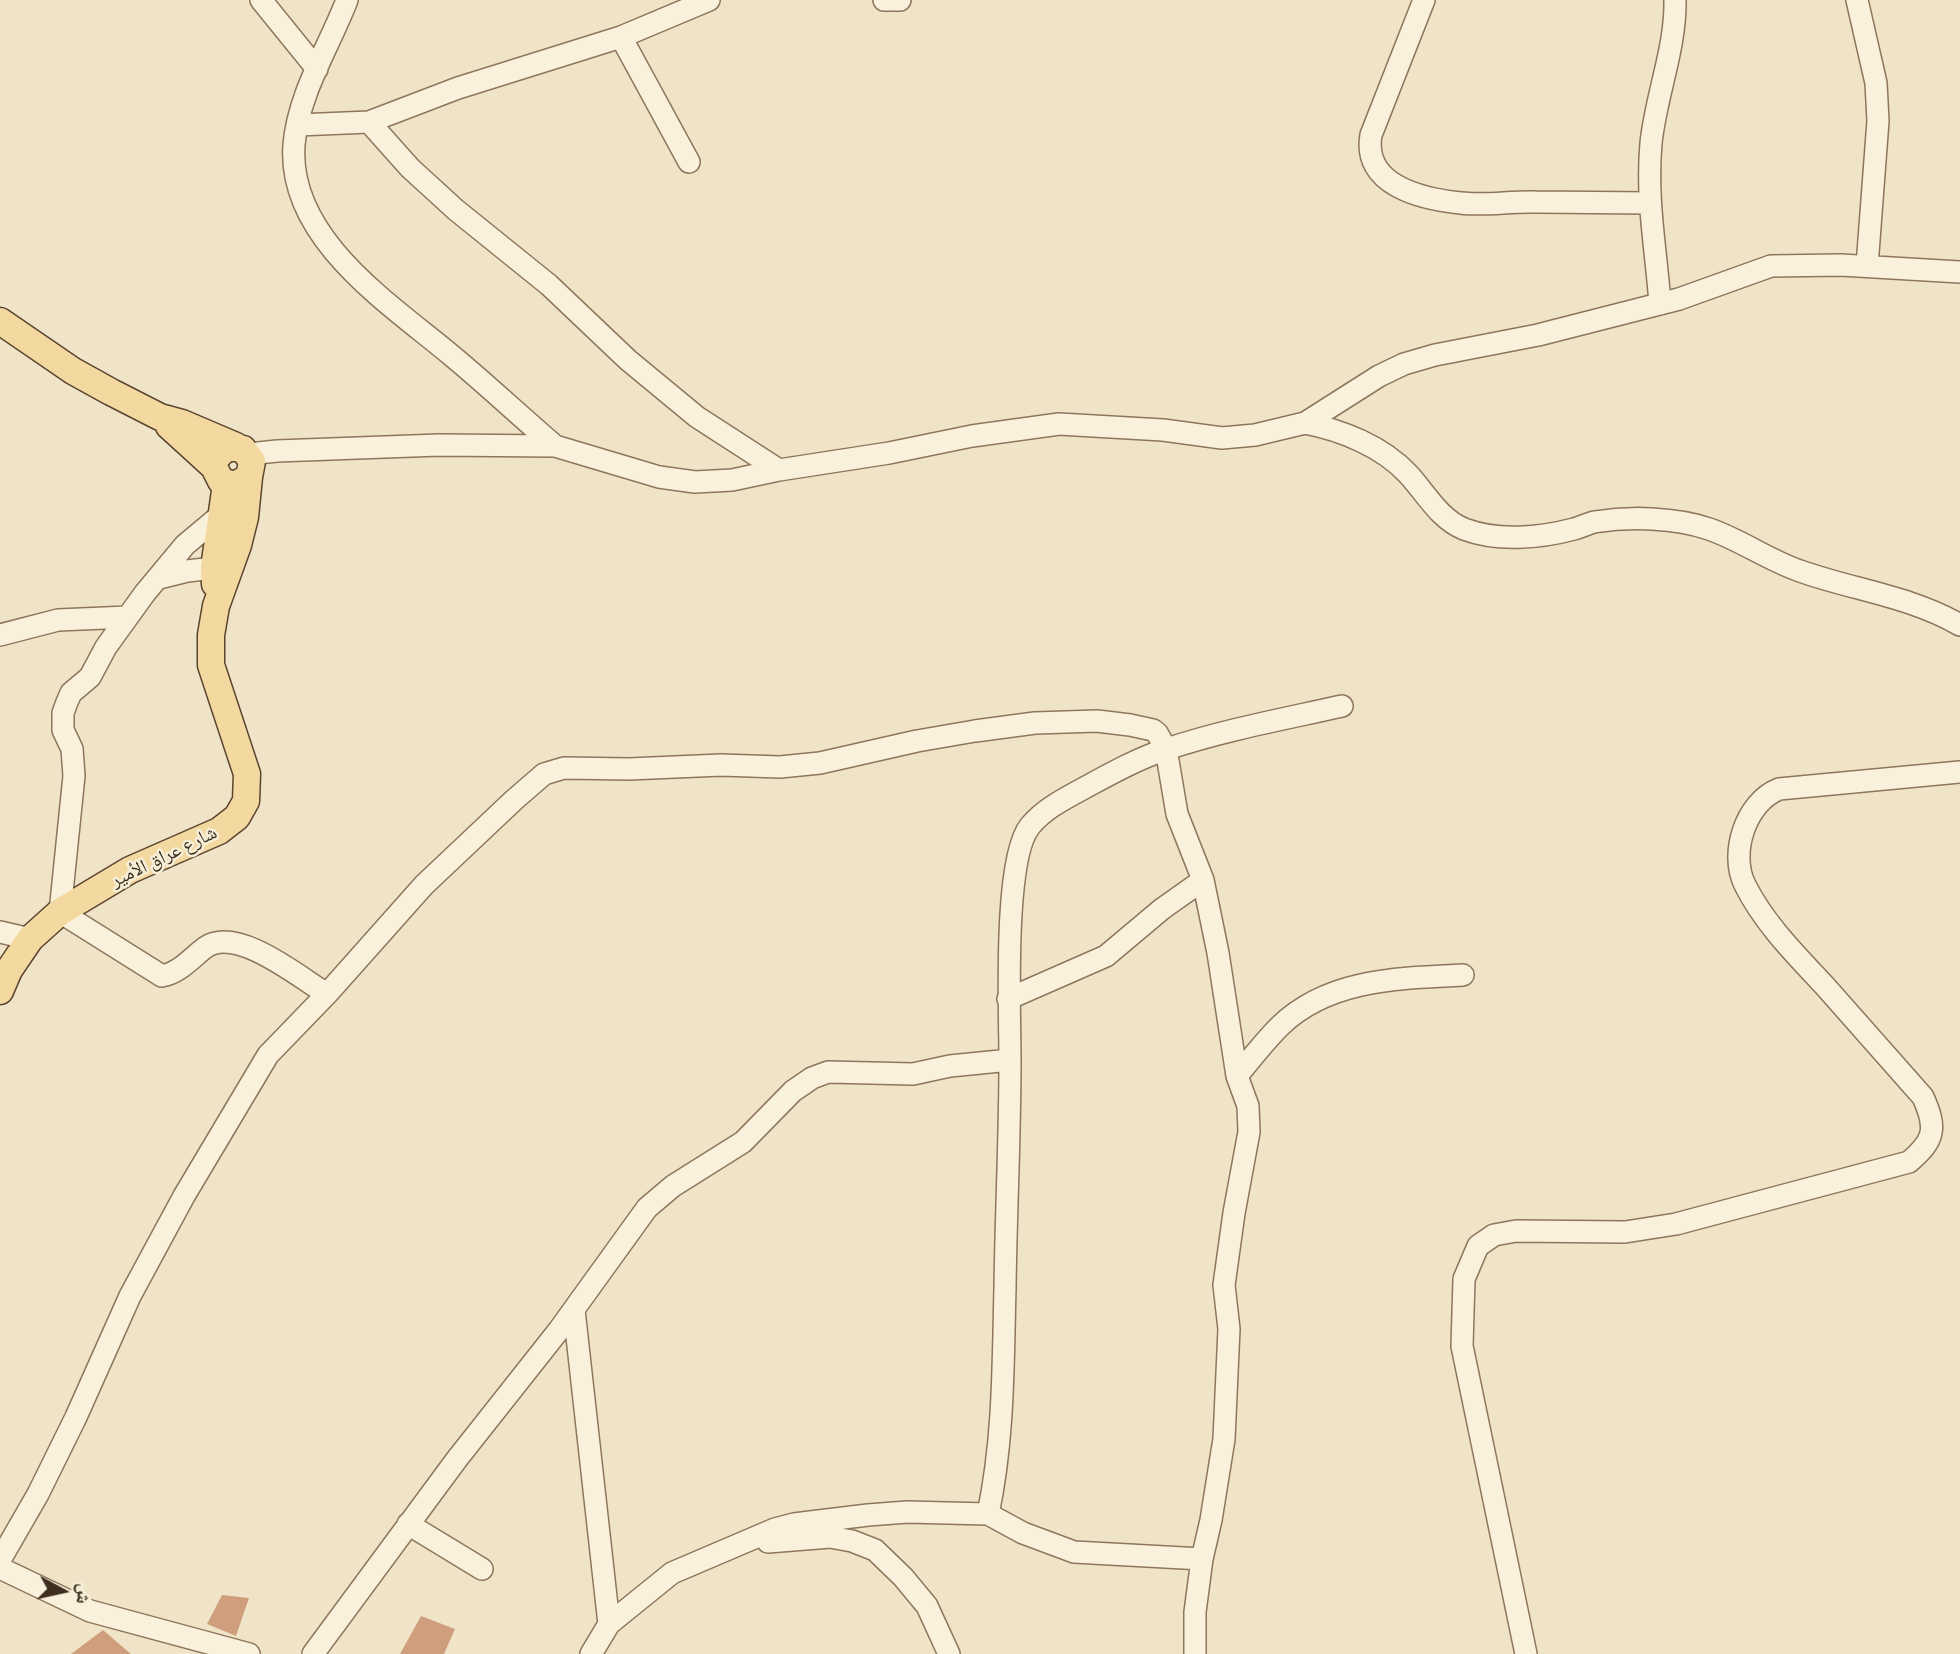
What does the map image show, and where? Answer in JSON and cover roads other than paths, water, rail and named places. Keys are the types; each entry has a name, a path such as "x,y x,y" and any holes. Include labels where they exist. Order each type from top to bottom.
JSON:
{"main road":[{"path":"0,321 73,371 160,417 235,466"},
{"name":"شارع عراق الأمير","path":"216,606 214,568 222,514 235,466"},
{"name":"شارع عراق الأمير","path":"0,991 9,971 30,939 60,912 130,870 219,831 237,817 246,801 247,774 243,757 211,665 211,635 216,606 245,517 235,466"}],"street":[{"path":"261,0 317,69"},
{"path":"347,0 306,97 294,146 299,184 313,219 340,259 392,309 449,353 555,446"},
{"path":"298,125 369,122 458,88 621,37 709,0"},
{"path":"884,0 900,0"},
{"path":"1424,0 1371,135 1370,156 1376,170 1394,185 1423,196 1462,204 1533,201 1649,204"},
{"path":"1660,304 1649,204 1649,170 1653,127 1672,35 1675,0"},
{"path":"1857,0 1876,83 1878,121 1867,266"},
{"path":"621,37 689,162"},
{"path":"369,122 419,176 456,210 549,285 628,360 698,417 779,470"},
{"path":"235,466 277,451 439,444 555,446 659,477 695,482 732,480 996,432 1059,424 1163,430 1222,438 1255,435 1305,423 1379,376 1404,364 1435,355 1538,335 1660,304 1771,266 1867,266 1960,271"},
{"path":"1305,423 1334,428 1386,456 1406,472 1435,507 1463,528 1515,537 1552,533 1622,519 1652,519 1709,528 1800,572 1907,601 1942,614 1960,625"},
{"path":"222,514 185,545 128,617 97,661 90,677 71,693 63,713 63,730 72,748 74,776 60,912 162,976 179,969 214,943 229,943 267,955 327,995"},
{"path":"159,578 214,568"},
{"path":"0,635 58,620 128,617"},
{"path":"988,1514 994,1487 1004,1377 1010,1060 1008,999 1017,863 1029,827 1060,801 1112,772 1166,749 1342,706"},
{"path":"0,1560 38,1494 130,1296 184,1196 268,1055 327,995 424,885 544,774 553,770 721,765 780,767 820,763 916,741 1054,722 1097,721 1130,724 1157,733 1166,749 1177,814 1203,880 1218,953 1237,1076 1248,1106 1249,1132 1224,1284 1229,1329 1224,1439 1202,1559 1195,1612 1195,1654"},
{"path":"1526,1654 1462,1346 1464,1279 1472,1255 1478,1246 1494,1236 1516,1231 1625,1232 1676,1223 1909,1161 1925,1148 1931,1135 1932,1117 1923,1097 1776,932 1744,883 1739,857 1742,835 1751,812 1770,792 1960,772"},
{"path":"1008,999 1106,956 1162,909 1203,880"},
{"path":"0,932 30,939"},
{"path":"1237,1076 1280,1026 1312,1001 1356,985 1463,975"},
{"path":"313,1654 408,1524 574,1310 648,1208 673,1186 743,1142 787,1096 812,1078 828,1072 912,1074 950,1066 1010,1060"},
{"path":"574,1310 609,1624"},
{"path":"591,1654 609,1624 672,1573 775,1529 830,1519 906,1513 988,1514 1023,1533 1074,1552 1202,1559"},
{"path":"408,1524 482,1569"},
{"path":"742,1543 831,1537 876,1550 927,1606 949,1654"},
{"path":"0,1568 90,1611 249,1654"}]}
